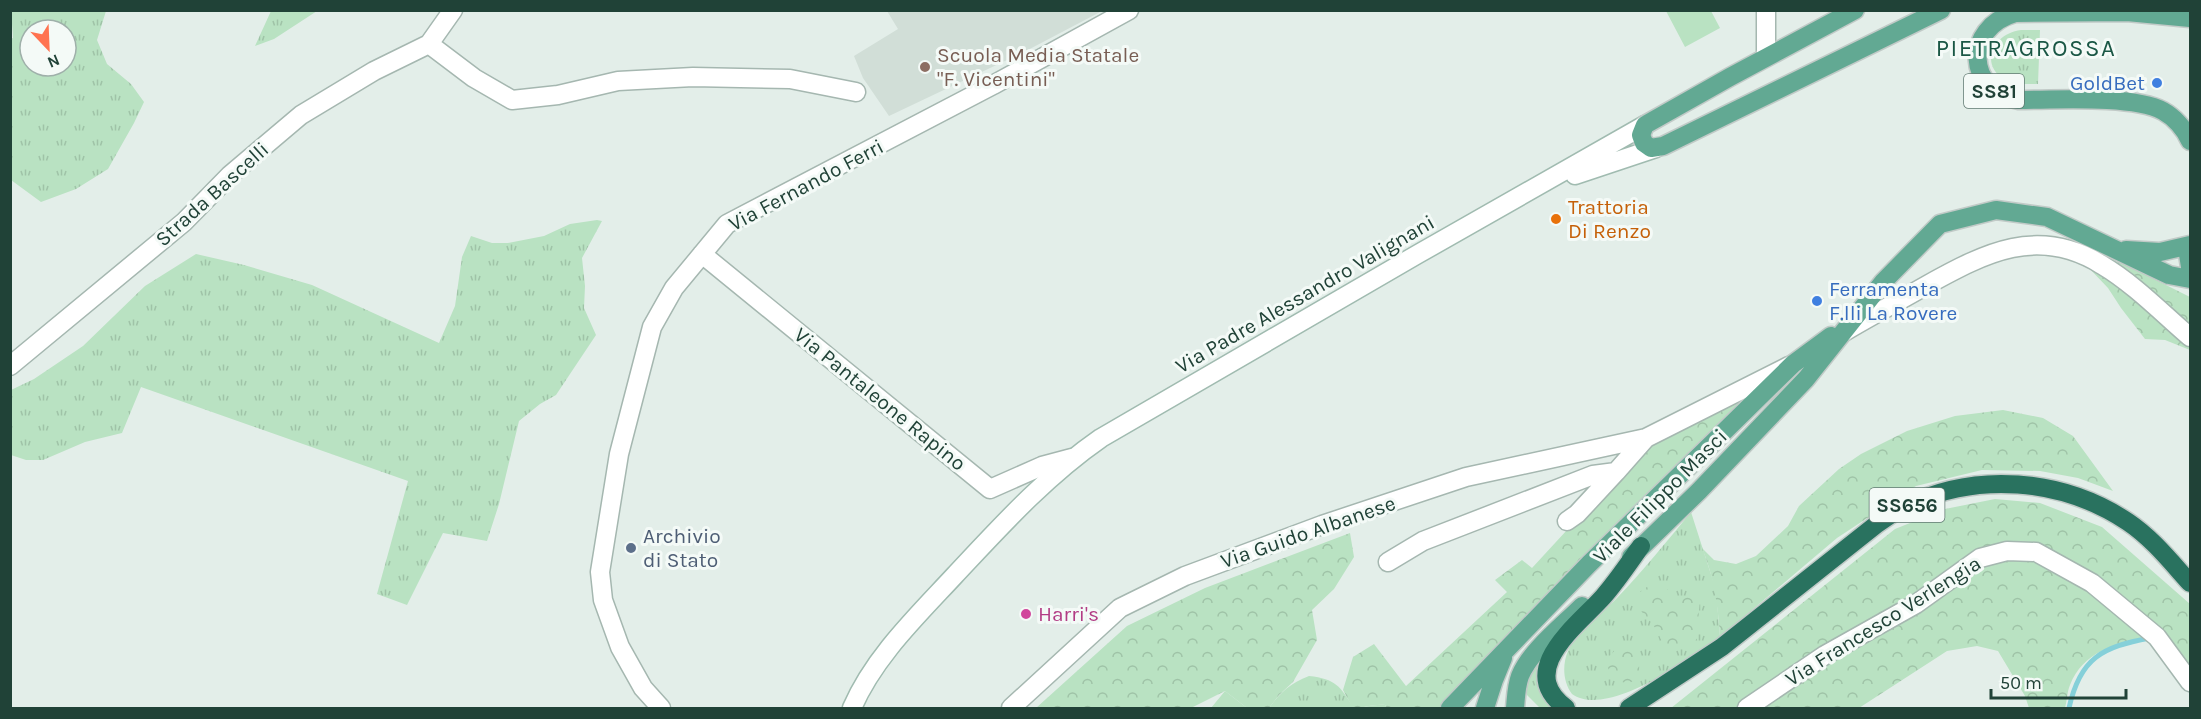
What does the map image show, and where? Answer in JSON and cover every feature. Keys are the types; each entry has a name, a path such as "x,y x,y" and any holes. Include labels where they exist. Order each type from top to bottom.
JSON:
{"highway":[{"name":"SS656","path":"1629,708 1722,647 1877,524 1903,507 1931,495 1958,488 1989,484 2025,484 2076,495 2128,522 2146,537 2190,583"},
{"path":"1566,708 1558,703 1549,686 1547,672 1551,655 1558,643 1604,597 1641,546"},
{"name":"SS656","path":"1654,708 1682,686 1722,647"}],"main road":[{"name":"Via Padre Alessandro Valignani","path":"1645,125 1855,10"},
{"path":"1645,125 1642,132 1643,141 1648,146 1656,148 1941,10"},
{"path":"2127,11 2190,18"},
{"name":"SS81","path":"2127,11 2015,13 2005,16 1990,26 1981,40 1978,61 1980,72 1995,91 2010,99 2134,102 2161,110 2187,133 2190,141"},
{"name":"Viale Filippo Masci","path":"1515,708 1520,676 1532,656 1699,491 1806,379 1883,282 1940,224 1996,210 2047,217 2169,275 2190,279"},
{"path":"2190,246 2188,254 2190,267"},
{"name":"Viale Filippo Masci","path":"2115,250 2160,252 2190,246"},
{"name":"Viale Filippo Masci","path":"1450,708 1606,548 1793,364 1847,326"},
{"name":"Viale Filippo Masci","path":"1485,708 1508,649"},
{"path":"1493,708 1515,708"}],"street":[{"path":"453,10 429,44 474,78 512,100 558,95 618,81 693,76 790,79 856,92"},
{"name":"Via Fernando Ferri","path":"662,708 644,688 620,647 603,600 600,572 619,454 652,327 674,288 727,224 983,90 1129,10"},
{"path":"1766,10 1766,57"},
{"name":"Strada Bascelli","path":"10,366 184,222 230,175 301,115 374,71 429,44"},
{"name":"Via Padre Alessandro Valignani","path":"852,708 877,665 922,611 999,527 1072,458 1101,438 1645,125"},
{"path":"1536,188 1656,148"},
{"path":"1847,326 1982,256 2013,247 2046,246 2075,252 2101,264 2190,337"},
{"name":"Via Pantaleone Rapino","path":"702,254 990,489 1042,466 1072,458"},
{"name":"Via Guido Albanese","path":"1011,708 1120,608 1185,576 1322,525 1466,477 1646,438 1793,364"},
{"name":"Via Guido Albanese","path":"1616,472 1646,438"},
{"path":"1567,521 1577,514 1616,472"},
{"path":"1388,562 1424,541 1593,475 1616,472"},
{"name":"Via Francesco Verlengia","path":"1747,708 1825,655 1916,604 1980,558 2007,551 2036,552 2092,583 2157,637 2190,682"}],"shaded area":[{"name":"Scuola Media Statale \"F. Vicentini\"","path":"887,11 1102,11 1024,52 889,116 863,78 854,56 898,29"}],"green space":[{"path":"11,10 106,11 97,40 107,64 131,84 144,102 108,169 76,189 41,202 11,180 10,39 13,38"},
{"path":"271,10 317,11 274,39 255,46"},
{"path":"1666,11 1711,11 1720,28 1685,47"},
{"path":"2040,30 2038,84 2009,82 1992,66 1991,58 1997,43 2011,32"},
{"path":"602,221 582,258 585,286 584,308 596,335 556,395 540,404 519,421 499,504 487,541 443,533 407,605 377,594 408,481 141,387 122,433 85,442 43,460 26,460 11,455 11,390 34,379 83,346 145,286 196,254 312,285 439,343 455,306 462,257 471,236 492,243 508,243 544,236 570,224"},
{"path":"2081,249 2124,264 2190,297 2190,350 2165,340 2145,339 2108,288 2087,266"},
{"path":"1734,401 1740,404 1442,708 1387,708 1381,705 1353,708 1343,690 1353,657 1374,644 1406,686 1507,592 1495,580 1522,560 1532,568 1649,441"},
{"path":"2003,410 2043,418 2073,436 2113,491 2078,478 2040,471 1982,470 1916,486 1837,538 1720,637 1715,591 1702,548 1714,560 1736,564 1756,556 1788,526 1799,506 1839,469 1861,454 1907,431 1955,416"},
{"path":"1995,499 2040,503 2102,527 2190,604 2190,689 2147,638 2112,646 2083,664 2069,688 2065,708 2029,708 2025,696 1998,651 1977,646 1947,651 1859,708 1671,708 1895,529 1945,509"},
{"path":"1691,512 1716,590 1720,637 1669,671 1626,693 1606,699 1587,700 1572,694 1565,679 1564,668 1572,643 1583,629 1627,588"},
{"path":"1350,533 1354,557 1334,589 1312,610 1317,640 1293,682 1269,708 1247,708 1225,691 1191,708 1036,708 1127,626 1205,588"},
{"path":"1656,580 1673,594 1676,602 1695,591 1700,598 1698,637 1692,645 1676,649 1663,644 1653,624 1640,610 1639,593"},
{"path":"1628,648 1637,653 1639,673 1634,681 1615,680 1608,668 1608,658 1616,649"},
{"path":"1540,658 1541,684 1550,708 1540,708 1527,695 1527,680"},
{"path":"1309,676 1325,679 1336,685 1354,708 1269,708 1286,689"},
{"path":"1225,691 1247,708 1211,708"},
{"path":"1385,705 1387,708 1354,708"}],"waterway":[{"path":"2069,708 2080,677 2096,658 2119,646 2150,638"}],"place":[{"name":"Scuola Media Statale \"F. Vicentini\"","path":"925,67"},
{"name":"GoldBet","path":"2157,83"},
{"name":"Trattoria Di Renzo","path":"1556,219"},
{"name":"Ferramenta F.lli La Rovere","path":"1817,301"},
{"name":"Archivio di Stato","path":"631,548"},
{"name":"Harri's","path":"1026,614"}],"district":[{"name":"PIETRAGROSSA","path":"2026,48"}]}
